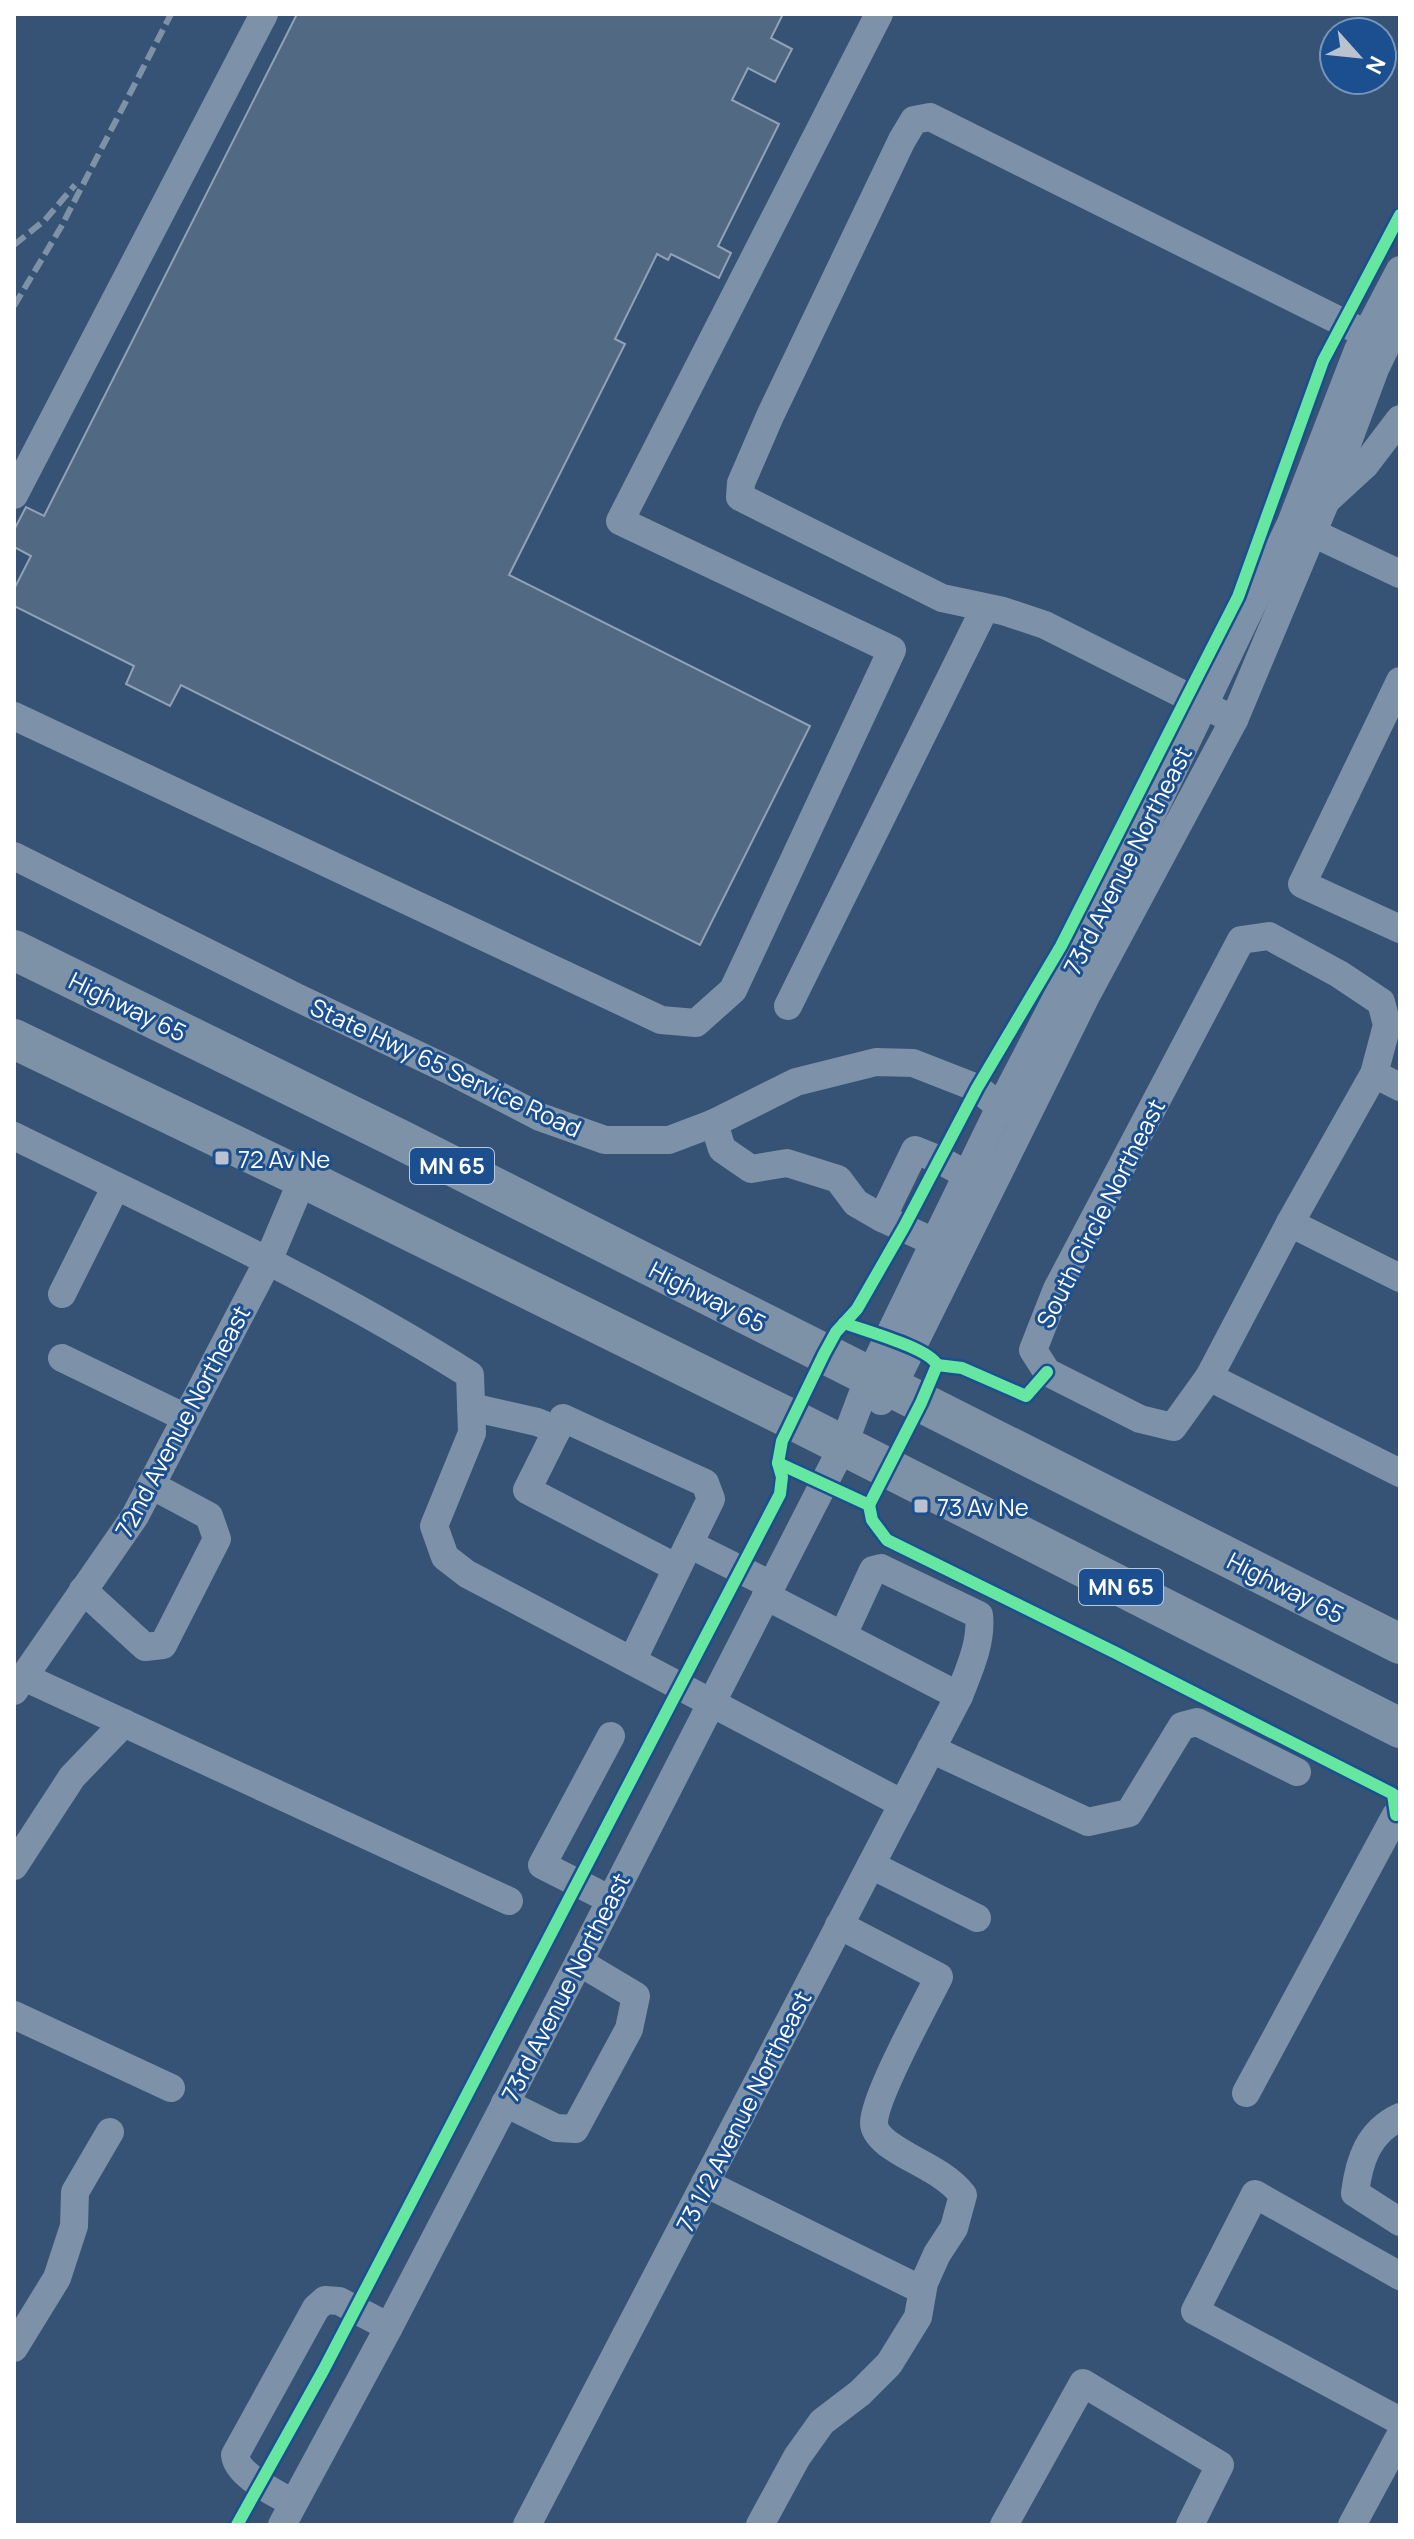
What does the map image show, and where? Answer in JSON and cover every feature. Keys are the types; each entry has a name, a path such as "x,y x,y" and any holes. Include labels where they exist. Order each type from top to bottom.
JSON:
{"highway":[{"name":"Highway 65","path":"14,950 385,1132 1400,1644"},
{"name":"MN 65","path":"14,1039 303,1178 843,1446 1400,1728"}],"street":[{"path":"14,495 264,14"},
{"path":"14,716 661,1020 696,1023 733,990 892,650 620,521 879,14"},
{"path":"1234,720 1045,625 942,598 740,497 741,483 770,416 914,120 930,117 1376,340"},
{"name":"73rd Avenue Northeast","path":"1325,503 1400,270"},
{"name":"73rd Avenue Northeast","path":"880,1382 934,1242 967,1175 1013,1113 1085,998 1234,720 1302,527 1358,350 1376,340 1400,317"},
{"name":"73rd Avenue Northeast","path":"288,2514 579,1962 843,1446 880,1382 1013,1113 1204,705 1302,527 1365,465 1400,419"},
{"path":"1302,527 1400,574"},
{"path":"788,1006 985,608"},
{"path":"1400,681 1302,884 1400,929"},
{"name":"State Hwy 65 Service Road","path":"14,856 540,1117 605,1140 669,1140 714,1123 796,1082 876,1062 913,1063 977,1088 1013,1113"},
{"name":"South Circle Northeast","path":"1269,936 1339,974 1381,1002 1387,1025 1374,1074 1290,1223 1209,1377 1173,1427 1140,1419 1047,1372 1033,1350 1057,1289 1241,940 1269,936"},
{"path":"1374,1074 1400,1087"},
{"path":"714,1123 722,1149 751,1169 787,1163 838,1179 856,1203 934,1242"},
{"path":"14,1136 268,1261 399,1330 470,1375 472,1433 434,1526 445,1557 467,1574 903,1804"},
{"path":"882,1218 915,1150 967,1175"},
{"name":"72nd Avenue Northeast","path":"19,1684 135,1516 268,1261 303,1178"},
{"path":"62,1294 116,1186"},
{"path":"1290,1223 1400,1278"},
{"path":"62,1358 186,1418"},
{"path":"1209,1377 1400,1473"},
{"path":"471,1407 537,1422 557,1430"},
{"path":"632,1661 683,1556 711,1499 705,1483 563,1418 527,1490 683,1556 769,1590 843,1635 959,1696"},
{"path":"83,1590 145,1647 163,1645 217,1539 209,1516 151,1485"},
{"name":"73 1/2 Avenue Northeast","path":"527,2525 959,1696 981,1630 979,1615 881,1568 873,1570 843,1635"},
{"path":"19,1684 124,1723 509,1901"},
{"path":"931,1749 1088,1822 1129,1813 1182,1726 1197,1722 1297,1772"},
{"path":"14,1866 72,1777 124,1723"},
{"path":"611,1736 542,1865 611,1900"},
{"path":"1246,2093 1398,1816"},
{"path":"871,1865 977,1918"},
{"path":"760,2525 797,2457 822,2422 860,2393 889,2364 918,2317 922,2290 937,2254 954,2228 963,2195 953,2183 886,2142 875,2129 874,2120 882,2095 939,1977 839,1925"},
{"path":"505,2103 556,2128 575,2129 629,2029 636,1996 579,1962"},
{"path":"14,2015 171,2088"},
{"path":"1400,2117 1387,2123 1369,2142 1358,2169 1355,2193 1400,2222"},
{"path":"14,2348 57,2278 74,2226 75,2192 110,2132"},
{"path":"705,2183 922,2290"},
{"path":"1400,2276 1255,2194 1195,2311 1400,2421"},
{"path":"288,2514 236,2462 235,2455 242,2442 316,2308 325,2300 339,2301 389,2327"},
{"path":"1004,2525 1083,2383 1220,2465 1190,2525"},
{"path":"1352,2525 1400,2436"}],"building":[{"path":"297,14 783,14 771,38 792,49 775,82 748,68 732,100 779,124 718,246 731,253 719,278 671,254 668,260 657,254 615,339 625,344 509,575 810,726 700,945 181,685 170,706 126,684 134,666 14,606 14,589 31,556 14,547 14,530 26,507 44,516"}],"railway":[{"path":"14,306 61,227 171,14"},
{"path":"14,245 45,220 75,185"}],"cycle path":[{"path":"237,2525 324,2369 780,1494 782,1477 778,1463 782,1441 824,1354 836,1332 857,1309 977,1088 1061,946 1238,597 1323,361 1400,215"},
{"path":"778,1463 869,1505 921,1403 937,1365 932,1359 910,1346 844,1323"},
{"path":"937,1365 962,1368 1026,1396 1047,1372"},
{"path":"869,1505 872,1520 887,1540 1393,1794 1396,1815"}],"place":[{"name":"72 Av Ne","path":"222,1158"},
{"name":"73 Av Ne","path":"921,1506"}]}
